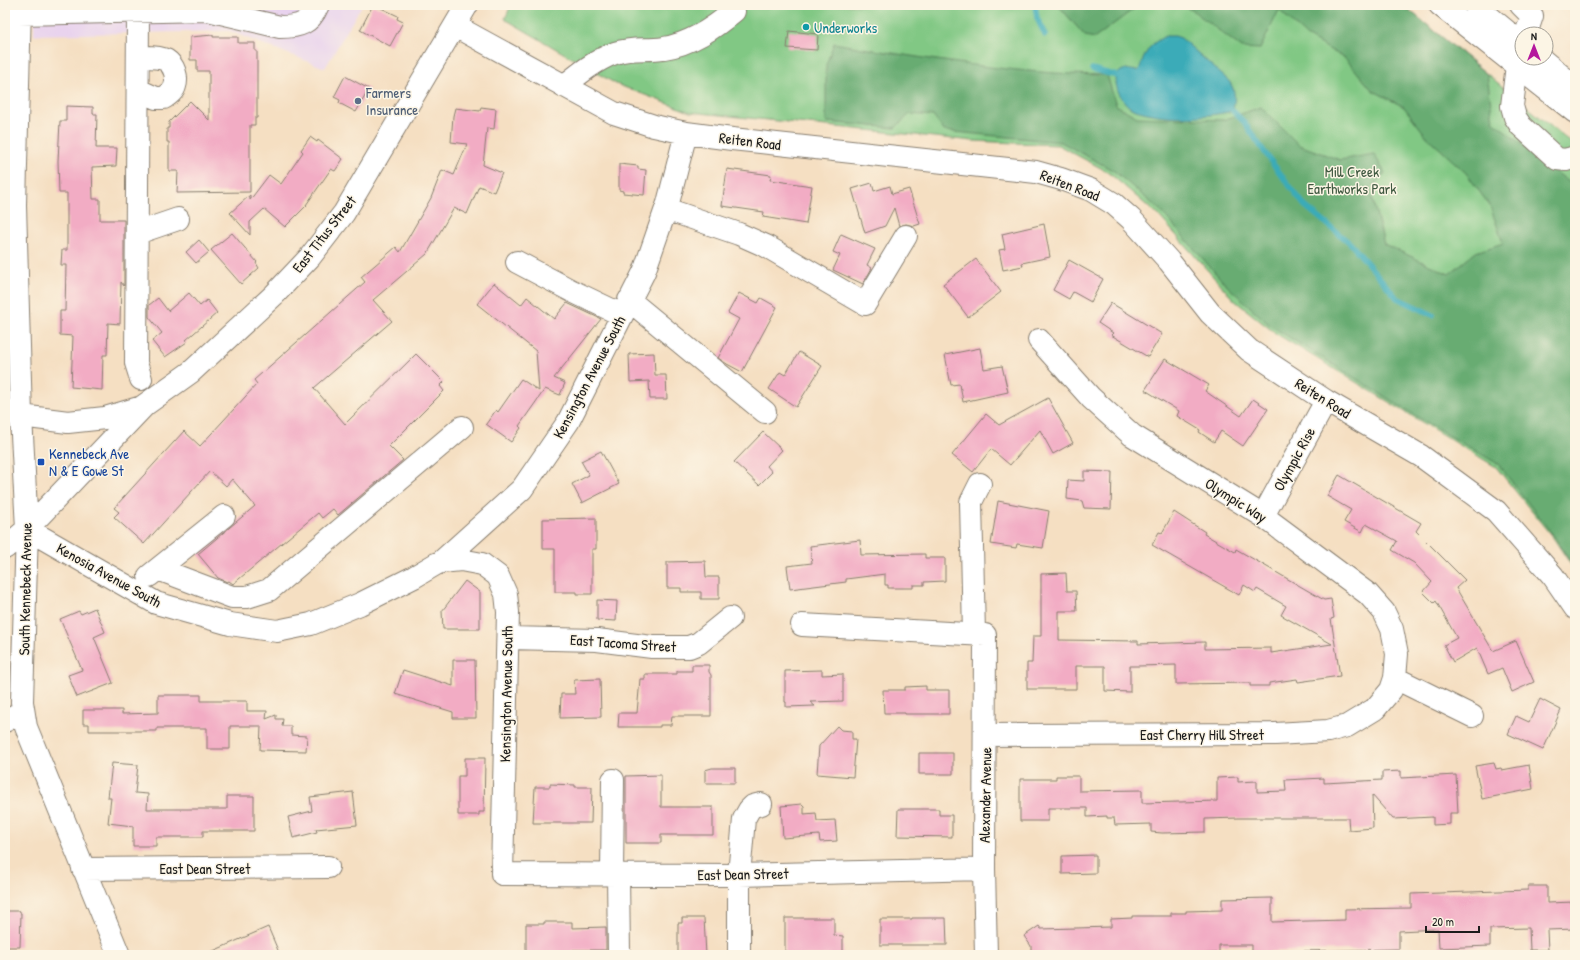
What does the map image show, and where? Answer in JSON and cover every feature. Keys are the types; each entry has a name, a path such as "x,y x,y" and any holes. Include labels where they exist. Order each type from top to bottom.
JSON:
{"street":[{"path":"20,10 208,10 280,27 291,27 304,23 314,14 318,5"},
{"name":"East Titus Street","path":"13,414 68,422 105,418 142,407 196,367 274,295 310,256 344,213 467,5"},
{"path":"1440,5 1514,63"},
{"path":"1475,5 1514,37"},
{"path":"1520,5 1532,16 1529,26"},
{"path":"134,9 138,57 136,363 140,379"},
{"name":"South Kennebeck Avenue","path":"20,10 12,50 10,205 13,414 27,529 22,702 14,716 26,728 119,955"},
{"path":"564,86 593,63 615,53 634,48 663,48 679,44 714,28 734,11"},
{"name":"Reiten Road","path":"455,26 614,113 654,126 686,133 1036,172 1091,190 1114,204 1131,219 1169,261 1210,313 1249,350 1326,401 1421,456 1496,511 1553,576 1575,608"},
{"path":"138,57 166,60 172,66 176,76 175,87 164,98 156,98 138,90"},
{"path":"1517,66 1512,106 1515,118 1521,126 1557,159 1566,160 1575,157"},
{"path":"1518,66 1575,112"},
{"path":"1550,66 1575,87"},
{"name":"Kensington Avenue South","path":"441,562 522,489 568,422 644,272 666,209 686,133"},
{"path":"666,209 739,234 766,246 865,304 906,236"},
{"path":"137,233 178,218"},
{"path":"517,262 572,291 626,308 765,412"},
{"name":"Olympic Way","path":"1039,340 1091,398 1132,435 1263,516 1358,585 1377,603 1390,622 1395,640 1397,654 1395,678"},
{"name":"Olympic Rise","path":"1263,516 1326,401"},
{"name":"East Titus Street","path":"5,548 27,529 146,403"},
{"path":"158,569 232,597 247,597 269,590 462,427"},
{"name":"Alexander Avenue","path":"980,484 971,502 986,735 984,869 986,955"},
{"path":"132,589 224,516"},
{"name":"Kenosia Avenue South","path":"27,529 156,603 230,624 276,631 312,624 360,604 441,562"},
{"name":"Kensington Avenue South","path":"441,562 461,560 482,564 498,576 506,594 508,638 502,874"},
{"name":"East Tacoma Street","path":"508,638 597,640 652,647 689,647 699,643 730,618"},
{"path":"802,625 980,634"},
{"path":"1395,678 1472,716"},
{"name":"East Cherry Hill Street","path":"986,735 1275,734 1328,731 1347,726 1375,709 1391,690 1395,678"},
{"path":"613,780 615,874 619,955"},
{"path":"739,955 739,875 744,819 753,806 761,804"},
{"name":"East Dean Street","path":"83,869 328,867"},
{"name":"East Dean Street","path":"502,874 739,875 984,869"}],"shaded area":[{"path":"34,5 362,5 325,68 229,31 34,35"}],"green space":[{"name":"Mill Creek Earthworks Park","path":"511,5 1403,5 1575,146 1575,571 1554,539 1496,467 1275,333 1234,300 1160,217 1108,172 1058,145 973,141 690,112 616,84 505,19"},
{"path":"1058,5 1139,5 1095,38 1085,36"},
{"path":"1179,5 1403,5 1487,74 1493,121 1570,183 1575,177 1575,569 1556,539 1498,464 1416,416 1271,326 1226,285 1160,210 1114,171 1061,142 944,131 933,116 910,114 895,128 826,122 826,65 834,43 902,55 1004,69 1107,75 1116,105 1137,117 1223,120 1261,107 1299,145 1340,160 1374,154 1385,173 1370,189 1384,244 1449,274 1476,252 1503,243 1490,206 1466,173 1427,137 1404,107 1372,90 1346,59 1306,36 1279,10 1260,49 1242,48 1192,10"}],"water":[{"path":"1166,36 1181,38 1229,81 1233,88 1234,95 1233,111 1183,117 1145,113 1129,107 1118,92 1116,85 1117,75 1121,71 1127,69 1139,70 1145,54 1151,46"}],"building":[{"path":"373,5 398,16 397,19 403,22 390,46 360,30"},
{"path":"789,31 818,34 817,50 787,48"},
{"path":"213,35 213,37 238,37 238,43 255,43 255,51 257,51 257,118 255,118 255,125 250,125 250,192 177,193 178,171 169,171 169,142 167,142 167,128 169,128 169,122 190,101 209,120 209,71 197,71 197,60 190,60 190,37"},
{"path":"345,76 369,89 356,112 339,103 340,100 334,97"},
{"path":"66,106 93,107 93,114 97,114 96,148 117,148 116,166 92,167 93,199 100,199 100,220 124,220 124,286 121,282 120,324 108,323 107,355 103,355 102,390 71,387 73,336 60,335 60,311 65,311 66,265 61,265 62,250 67,250 67,193 59,193 58,161 60,121 66,121"},
{"path":"481,107 496,109 494,129 487,128 483,165 502,173 494,192 479,186 467,214 454,208 427,254 373,300 392,321 314,388 345,424 416,354 444,382 440,386 444,391 389,446 403,460 338,515 333,509 322,518 318,513 233,584 229,581 227,582 218,578 198,554 255,506 232,479 226,486 210,471 144,544 114,517 119,512 114,508 184,431 200,446 257,384 254,380 365,282 361,277 396,247 400,252 431,198 442,170 454,175 467,144 451,142 455,108 480,111"},
{"path":"310,137 317,142 318,140 343,159 335,171 331,169 307,205 285,227 264,209 250,222 250,235 230,213 250,195 250,200 269,175 281,184 303,152 301,150"},
{"path":"619,164 638,166 638,169 646,170 644,195 623,193 623,191 619,190"},
{"path":"727,169 771,175 770,180 812,186 806,224 763,217 764,212 722,206"},
{"path":"872,183 874,191 890,186 892,194 909,189 920,224 914,226 906,224 899,226 894,208 885,226 865,233 852,189"},
{"path":"1044,224 1050,257 1022,263 1023,266 1003,270 999,250 1005,249 1002,234"},
{"path":"232,233 257,262 256,263 259,268 241,284 211,250"},
{"path":"841,234 875,249 867,265 872,268 863,284 833,270 840,255 833,252"},
{"path":"199,240 209,252 196,263 186,252"},
{"path":"976,259 1001,292 968,317 943,284"},
{"path":"1069,260 1103,279 1091,302 1073,292 1069,299 1053,290"},
{"path":"494,283 521,305 527,297 554,319 567,303 601,319 554,378 565,383 560,395 545,389 519,426 521,428 511,442 486,424 496,410 498,412 521,379 539,391 536,351 477,304"},
{"path":"189,293 200,306 207,300 217,313 186,340 187,342 165,357 152,341 162,333 149,317 149,305 158,298 168,311"},
{"path":"739,293 758,303 761,298 777,307 742,372 718,358 739,319 728,313"},
{"path":"1111,303 1162,334 1148,357 1111,335 1113,333 1098,323"},
{"path":"980,348 984,369 1002,366 1008,392 963,402 960,384 951,385 945,355"},
{"path":"799,352 822,366 796,407 769,389 780,372 785,375"},
{"path":"654,353 655,375 666,375 667,399 650,399 649,381 630,382 629,354"},
{"path":"1165,359 1209,385 1205,391 1241,416 1253,399 1268,409 1243,446 1221,431 1214,442 1199,432 1200,430 1177,416 1179,411 1145,390"},
{"path":"1048,398 1073,443 1053,454 1040,430 1010,465 991,449 973,472 952,455 986,414 999,425"},
{"path":"763,432 782,450 767,466 772,472 759,485 734,462"},
{"path":"601,451 619,484 582,503 572,484 589,475 581,461"},
{"path":"1084,471 1112,472 1111,509 1084,508 1082,501 1067,499 1068,480 1084,481"},
{"path":"1339,475 1421,523 1416,531 1465,580 1456,588 1493,651 1516,641 1534,682 1512,692 1502,668 1488,674 1477,648 1453,662 1444,645 1457,638 1436,601 1434,603 1423,592 1432,582 1414,563 1392,550 1397,541 1366,524 1362,532 1344,522 1351,510 1327,496"},
{"path":"998,501 1049,511 1043,548 1017,544 1016,548 991,544"},
{"path":"1174,512 1205,532 1204,534 1235,552 1236,549 1324,600 1331,599 1334,618 1331,619 1340,676 1298,682 1297,679 1269,683 1269,686 1250,686 1250,683 1176,684 1176,665 1130,666 1130,692 1105,691 1105,666 1076,666 1076,689 1027,689 1027,663 1032,663 1033,636 1041,636 1041,574 1066,573 1067,591 1076,591 1077,611 1059,611 1059,640 1138,641 1138,644 1205,642 1205,649 1271,648 1271,653 1332,644 1281,615 1286,606 1257,589 1255,592 1244,585 1239,595 1152,545 1159,532 1162,533"},
{"path":"596,518 596,549 592,549 592,594 555,592 555,549 543,549 543,519"},
{"path":"860,540 861,555 925,554 925,558 945,558 945,581 924,582 924,585 913,585 913,588 888,588 888,585 885,585 885,574 846,579 846,582 790,589 787,566 812,563 810,546"},
{"path":"705,561 706,577 719,577 719,599 701,599 701,592 681,592 681,588 667,588 667,562"},
{"path":"465,581 480,592 480,629 443,629 442,611"},
{"path":"597,600 617,601 616,621 597,620"},
{"path":"95,608 105,632 94,637 113,683 77,697 68,675 82,670 60,619 79,611 81,614"},
{"path":"453,660 475,660 476,718 453,718 453,712 395,694 403,670 453,686"},
{"path":"692,665 709,665 709,672 711,675 711,716 672,716 671,725 660,725 660,727 618,727 619,713 637,713 640,679 645,679 645,674 677,674 677,671 692,671"},
{"path":"822,670 822,675 843,674 843,701 810,702 815,706 786,707 785,671"},
{"path":"600,679 601,717 560,718 561,694 575,694 574,680"},
{"path":"926,686 926,690 949,690 949,714 884,713 883,690 905,690 905,687"},
{"path":"158,695 201,695 201,701 247,701 247,711 267,711 266,719 276,715 276,719 283,719 282,726 291,726 291,735 307,736 306,751 260,750 261,726 230,726 230,749 207,749 207,728 157,728 157,731 89,731 89,724 83,724 83,710 122,710 122,714 158,713"},
{"path":"1540,699 1561,710 1543,750 1508,734 1516,716 1529,722"},
{"path":"837,726 841,730 852,731 852,739 856,739 853,777 817,774 819,746"},
{"path":"919,753 953,753 953,774 919,774"},
{"path":"465,758 485,758 484,812 479,812 479,815 458,815 458,776 465,776"},
{"path":"112,763 138,765 135,793 148,794 147,809 227,809 227,796 254,796 254,831 203,831 203,837 156,837 156,846 133,846 133,826 108,823 111,798 108,798"},
{"path":"1494,763 1496,769 1501,768 1502,770 1529,765 1533,789 1482,799 1475,766"},
{"path":"712,768 735,768 735,783 705,783 705,770"},
{"path":"1401,771 1401,778 1456,775 1458,813 1450,813 1450,824 1433,825 1433,817 1393,819 1372,795 1373,828 1349,830 1348,818 1238,818 1205,819 1205,832 1162,833 1151,832 1151,824 1115,825 1114,818 1107,818 1107,816 1087,817 1087,808 1048,808 1048,821 1020,821 1020,779 1056,779 1056,776 1079,776 1079,791 1142,790 1142,803 1217,801 1217,778 1238,777 1238,782 1257,781 1257,792 1286,791 1285,780 1324,778 1324,783 1382,780 1382,772"},
{"path":"661,775 661,807 713,807 713,835 661,835 661,843 626,843 626,776"},
{"path":"550,784 575,785 575,787 592,787 591,823 533,823 535,787 550,787"},
{"path":"353,792 357,825 316,829 317,832 293,838 288,817 312,811 310,797"},
{"path":"802,804 804,806 804,814 816,813 817,821 835,820 837,841 820,842 819,835 783,838 781,806"},
{"path":"898,809 939,809 939,815 952,815 952,837 897,836"},
{"path":"1096,855 1096,873 1062,874 1062,856"},
{"path":"1528,886 1547,886 1547,903 1575,902 1575,929 1547,930 1548,950 1530,950 1529,928 1490,929 1490,946 1439,948 1438,929 1399,931 1399,949 1252,952 1252,945 1219,945 1219,953 1156,955 1031,955 1031,946 1024,936 1039,926 1041,929 1111,927 1111,919 1132,918 1132,916 1171,916 1171,913 1186,913 1186,911 1222,910 1222,899 1272,898 1272,922 1345,920 1345,909 1411,908 1411,894 1528,890"},
{"path":"5,911 20,911 21,913 20,947 5,947"},
{"path":"682,918 704,918 706,955 678,954 678,923 682,923"},
{"path":"785,918 834,918 834,935 843,936 843,955 785,955"},
{"path":"946,918 947,945 880,945 880,919"},
{"path":"544,922 572,922 572,928 606,927 606,950 573,950 573,955 529,955 529,953 526,953 526,924 544,924"},
{"path":"268,927 280,955 204,955"}],"waterway":[{"path":"1035,5 1037,18 1045,35"},
{"path":"1092,69 1117,76"},
{"path":"1233,111 1244,122 1270,160 1305,206 1350,243 1397,298 1433,315"}],"place":[{"name":"Underworks","path":"806,27"},
{"name":"Farmers Insurance","path":"358,101"},
{"name":"Kennebeck Ave N & E Gowe St","path":"41,462"}]}
